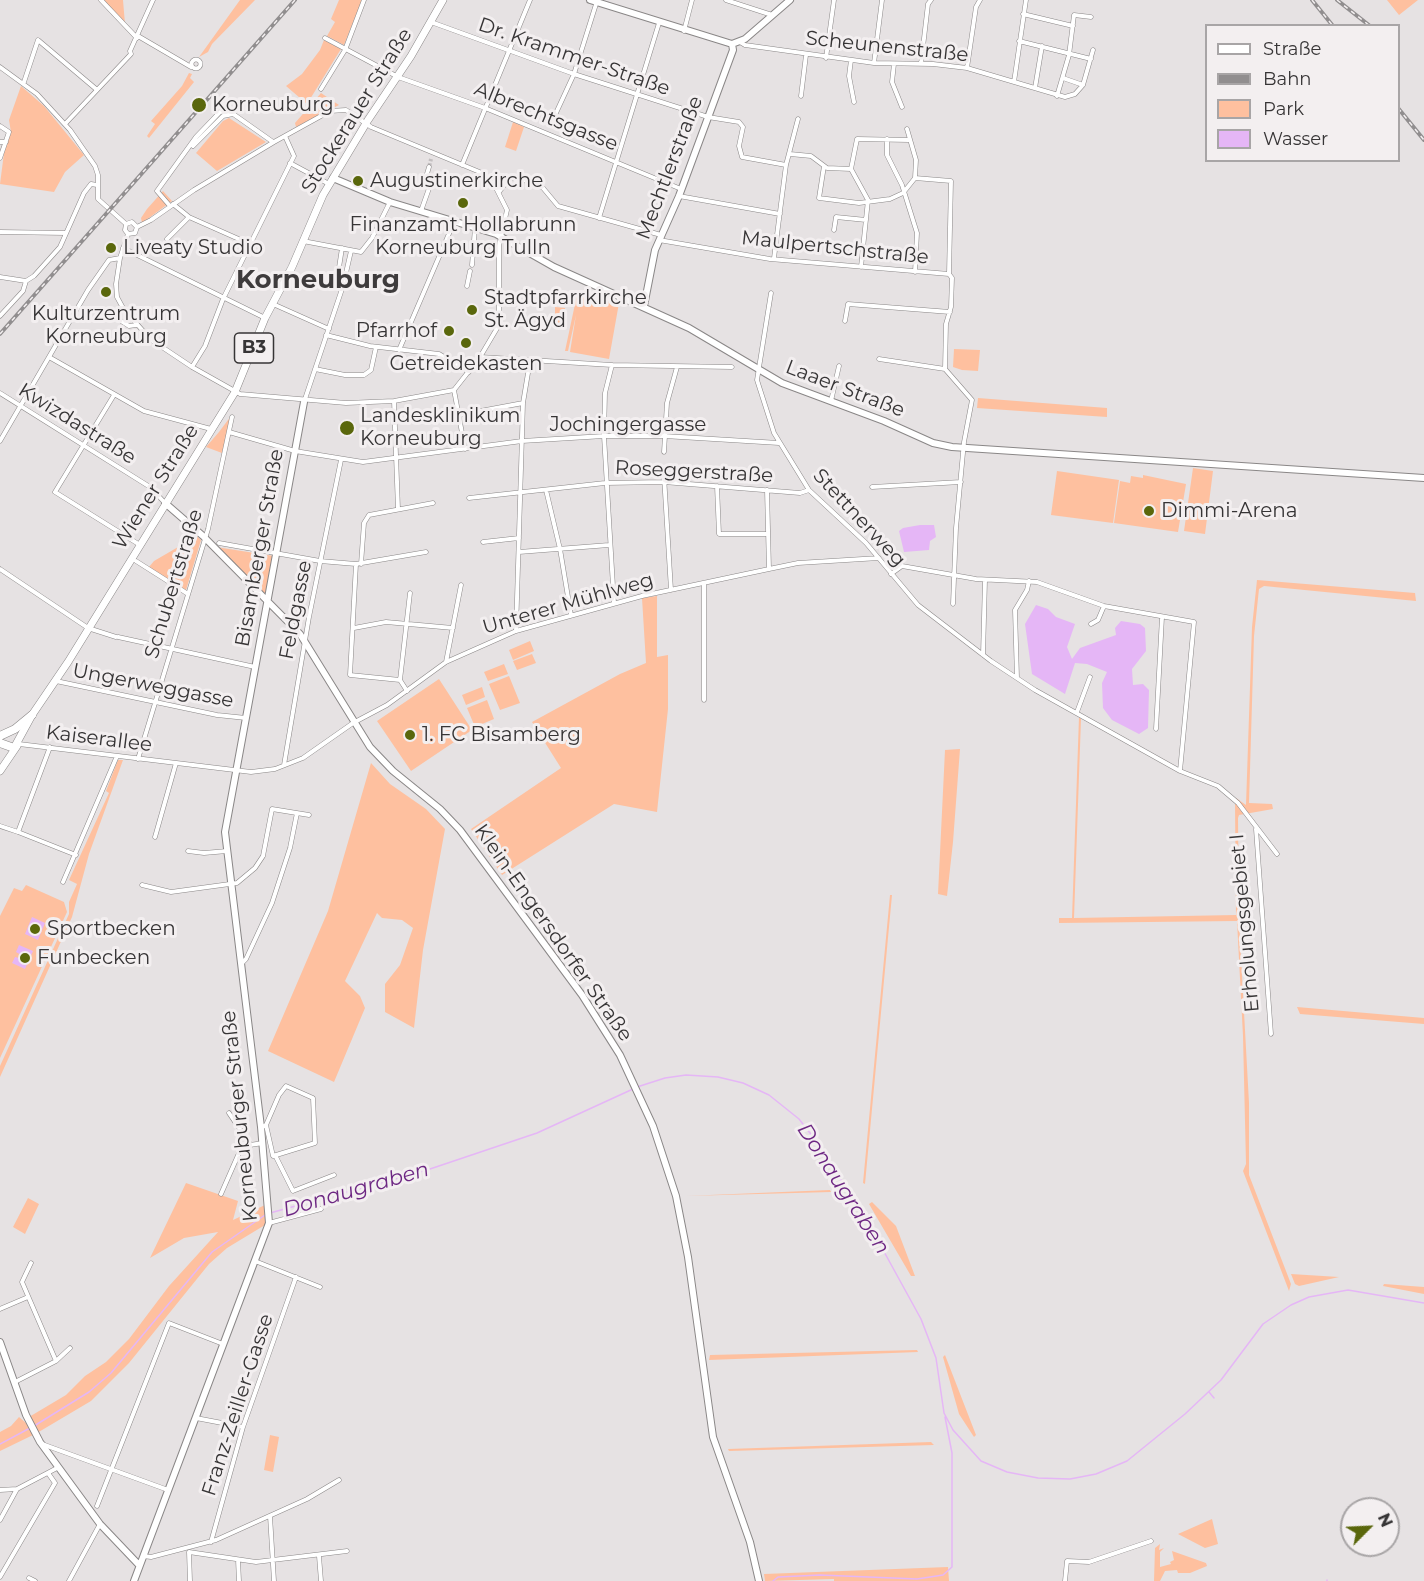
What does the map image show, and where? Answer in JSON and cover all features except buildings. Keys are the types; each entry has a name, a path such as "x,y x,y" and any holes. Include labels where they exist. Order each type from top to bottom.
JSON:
{"highway":[{"path":"0,736 15,729 32,716"},
{"path":"0,745 19,746"}],"main road":[{"name":"Stockerauer Straße","path":"303,241 331,181 443,0"},
{"name":"B3","path":"273,304 303,241"},
{"name":"Wiener Straße","path":"0,771 19,746 88,628 235,393 265,318 273,304"},
{"name":"Wiener Straße","path":"19,746 32,716 56,681"}],"street":[{"path":"101,0 137,37 191,68 195,69 201,64 196,58"},
{"path":"65,124 131,54 130,51 153,0"},
{"path":"321,89 345,50 364,0"},
{"path":"462,165 530,0"},
{"path":"684,31 692,0"},
{"path":"726,0 772,15"},
{"path":"556,113 574,74 595,1 684,31 732,44 740,42 790,0"},
{"path":"826,58 834,0"},
{"path":"873,63 882,0"},
{"path":"921,64 928,4 931,0"},
{"path":"967,68 976,7 980,0"},
{"path":"1014,82 1026,0"},
{"path":"1023,14 1073,26"},
{"path":"1057,96 1069,55 1074,15 1090,16"},
{"name":"Dr. Krammer-Straße","path":"431,22 509,52 637,95 708,117 742,124 739,149 742,157 786,165"},
{"path":"599,218 659,23"},
{"name":"Albrechtsgasse","path":"325,38 398,76 485,108 616,162 680,193 780,214"},
{"path":"24,82 38,40 96,89"},
{"path":"1019,41 1091,59"},
{"name":"Scheunenstraße","path":"740,42 745,45 826,58 967,68 1057,96 1065,97 1075,94 1083,85"},
{"name":"Mechtlerstraße","path":"644,306 660,237 680,193 733,50 732,44"},
{"path":"1035,88 1042,46"},
{"path":"1063,78 1083,85 1092,50"},
{"path":"801,96 806,55"},
{"path":"851,60 849,76 854,102"},
{"path":"894,64 892,82 902,107"},
{"path":"0,67 24,82 65,124 95,166 99,190 96,194"},
{"path":"126,224 125,230 128,234 125,249 120,258 117,297 136,325 150,339 235,393 304,402 393,402 454,390 480,357 499,325 500,237 507,210 499,192 487,177 462,165 431,156 365,125 350,112 338,109 274,142 137,227 135,233 128,234"},
{"path":"250,244 189,217 171,205 157,191 191,147 200,142 223,116 233,114 274,142"},
{"path":"774,258 786,165 798,118"},
{"path":"0,126 9,131 0,158"},
{"path":"824,166 819,198 859,203 868,200 887,200 903,193 915,178 915,156 908,129"},
{"path":"192,367 205,346 223,299 290,163 293,151 285,136"},
{"path":"861,267 868,200 851,169 857,139 909,140"},
{"path":"887,139 888,155 902,185 917,236 915,272"},
{"path":"0,142 6,142"},
{"path":"790,154 811,156 824,166 851,169"},
{"path":"290,163 331,181"},
{"path":"421,211 432,180 426,177 429,167"},
{"name":"Maulpertschstraße","path":"499,192 509,179 516,177 543,188 556,200 558,206 709,250 949,274 952,278 950,312 946,324 945,369"},
{"path":"915,178 951,181 949,274"},
{"name":"Laaer Straße","path":"331,181 500,237 554,267 644,306 723,346 759,370 793,388 933,443 1424,478"},
{"path":"0,316 22,291 26,281 34,276 57,251 82,196 91,184 98,185"},
{"path":"88,190 96,194 103,205 126,224"},
{"path":"303,241 352,252 364,250 390,202"},
{"path":"167,239 189,217"},
{"path":"834,230 836,217 866,220"},
{"path":"399,350 454,221"},
{"path":"126,224 132,222 137,227"},
{"path":"472,265 476,228"},
{"path":"0,232 66,233"},
{"path":"342,248 338,274 344,281"},
{"path":"125,249 265,318"},
{"name":"Bisamberger Straße","path":"236,770 304,402 352,252"},
{"path":"0,441 84,296 109,260 120,258"},
{"path":"467,286 470,271"},
{"path":"0,277 26,281"},
{"name":"Stettnerweg","path":"771,293 757,380 768,418 780,443 809,490 866,543 918,605 983,655 1017,678 1180,771 1218,786"},
{"path":"273,304 328,329"},
{"path":"845,321 848,304 950,312"},
{"path":"107,312 129,326 136,325"},
{"path":"326,335 376,347 439,354 469,372"},
{"path":"315,369 353,376 368,373 376,347"},
{"path":"50,357 144,411 212,429"},
{"path":"480,357 612,365 732,368"},
{"path":"879,359 945,369 972,400 964,447 956,528 953,604"},
{"path":"516,631 523,403 530,361"},
{"path":"612,365 605,393 604,436 605,483 614,603"},
{"path":"831,402 839,366"},
{"path":"664,452 667,403 677,367"},
{"path":"454,390 465,449"},
{"name":"Kwizdastraße","path":"0,393 150,487 165,503"},
{"path":"114,395 82,443 55,492 140,544"},
{"path":"393,402 398,509"},
{"path":"459,415 523,403"},
{"name":"Schubertstraße","path":"138,759 205,539 232,417"},
{"name":"Jochingergasse","path":"229,432 295,451 363,462 522,441 604,436 664,436 780,443"},
{"name":"Feldgasse","path":"284,766 309,617 341,460"},
{"path":"664,479 671,590"},
{"name":"Roseggerstraße","path":"469,498 664,479 800,493 809,490"},
{"path":"872,487 961,482"},
{"path":"717,486 719,534 767,534"},
{"path":"546,490 560,549 570,615"},
{"path":"767,490 769,568"},
{"name":"Klein-Engersdorfer Straße","path":"165,503 205,539 305,640 353,723 389,768 440,809 469,841 594,1011 633,1080 659,1142 676,1196 688,1257 713,1437 750,1542 759,1581"},
{"path":"400,680 350,675 358,564 366,518 433,503"},
{"path":"483,542 519,538"},
{"path":"219,543 320,561 358,564 426,552"},
{"path":"519,552 609,545"},
{"name":"Unterer Mühlweg","path":"353,723 407,691 446,662 516,631 614,603 769,568 798,563 879,558"},
{"path":"136,561 188,594"},
{"path":"891,574 902,566 985,580 1029,581 1104,606 1194,622 1180,771"},
{"path":"0,569 88,628 117,637 255,667"},
{"path":"983,655 985,580"},
{"path":"1017,678 1015,610 1027,590 1029,581"},
{"path":"704,584 704,700"},
{"path":"446,662 461,585"},
{"path":"407,691 400,680 410,593"},
{"path":"1091,624 1098,620 1104,606"},
{"path":"1156,729 1162,617"},
{"path":"354,628 386,622 407,622 453,628"},
{"path":"1077,712 1090,677"},
{"name":"Ungerweggasse","path":"56,681 246,718"},
{"name":"Kaiserallee","path":"19,746 50,747 260,772 303,758 353,723"},
{"path":"18,832 50,747"},
{"path":"63,882 117,756"},
{"name":"Kaiserallee","path":"155,837 176,763"},
{"name":"Korneuburger Straße","path":"134,1581 269,1222 263,1143 264,1126 225,832 236,770"},
{"name":"Erholungsgebiet I","path":"1218,786 1234,798 1256,829 1271,1034"},
{"path":"142,885 171,892 231,883 247,877 263,856 272,809 309,814"},
{"path":"241,963 246,959 272,903 290,848 297,813"},
{"path":"0,826 76,855"},
{"path":"1256,829 1277,854"},
{"path":"188,851 227,851"},
{"path":"276,1157 315,1143 312,1098 286,1086 264,1126 271,1154 276,1157 292,1191 334,1175"},
{"path":"229,1113 250,1145"},
{"path":"221,1194 239,1153 250,1145 263,1143"},
{"path":"269,1222 321,1209"},
{"path":"255,1260 320,1287"},
{"path":"31,1263 22,1282 56,1361"},
{"name":"Franz-Zeiller-Gasse","path":"211,1542 243,1426 296,1277"},
{"path":"0,1309 28,1297"},
{"path":"97,1506 169,1323 223,1344"},
{"path":"0,1342 29,1421 41,1444 100,1524 139,1565"},
{"path":"15,1382 56,1361 70,1348"},
{"path":"196,1418 243,1426"},
{"path":"41,1444 168,1490"},
{"path":"0,1490 17,1489 57,1468"},
{"path":"0,1577 55,1483 48,1473"},
{"path":"142,1556 149,1557 188,1550 211,1542 307,1499 339,1480"},
{"path":"0,1520 17,1489"},
{"path":"270,1516 274,1581"},
{"path":"69,1581 100,1524"},
{"path":"1065,1581 1066,1561 1089,1562 1151,1541"},
{"path":"188,1550 238,1560 273,1562 347,1551"},
{"path":"188,1550 190,1581"},
{"path":"319,1556 321,1581"},
{"path":"238,1560 239,1581"},
{"path":"29,1578 35,1581"}],"green space":[{"path":"104,0 123,0 125,24 106,3"},
{"path":"240,0 255,0 212,44 208,52 199,57"},
{"path":"339,0 362,0 344,45 327,36 335,22 331,19"},
{"path":"1387,0 1418,0 1399,15"},
{"path":"324,40 341,49 307,104 286,86 302,74 320,50"},
{"path":"189,73 192,74 190,78 194,82 149,138 147,136 155,124 151,121 182,86"},
{"path":"21,86 44,106 84,155 65,172 54,192 0,184 4,153 11,132 9,120"},
{"path":"321,93 339,105 296,127 295,123"},
{"path":"229,118 266,142 217,171 196,153 223,121"},
{"path":"513,122 524,127 516,151 505,147"},
{"path":"163,191 172,201 142,223 141,218"},
{"path":"578,290 581,290 581,296 619,303 609,359 570,352 576,315 568,351 565,351"},
{"path":"555,307 565,308 564,327 555,327"},
{"path":"954,349 980,350 978,371 953,367"},
{"path":"978,398 1107,408 1107,417 977,408"},
{"path":"231,416 222,453 206,447 219,432"},
{"path":"1193,468 1213,471 1205,534 1184,531"},
{"path":"1057,471 1119,480 1113,523 1051,515"},
{"name":"Dimmi-Arena","path":"1143,475 1186,484 1178,532 1114,523 1120,481 1130,483 1131,476 1143,478"},
{"path":"197,536 201,540 186,590 149,567 154,561"},
{"path":"216,547 274,556 266,597"},
{"path":"1257,580 1415,593 1416,601 1264,586 1259,589 1254,636 1249,803 1272,804 1273,809 1239,815 1238,818 1239,921 1249,1103 1249,1175 1291,1284 1289,1291 1243,1171 1246,1164 1243,1036 1237,921 1059,923 1059,918 1072,918 1079,717 1081,719 1074,918 1236,915 1235,803 1236,798 1246,805 1252,627"},
{"path":"657,596 657,657 668,655 668,709 657,812 614,804 502,875 471,829 561,768 532,722 620,674 646,663 642,598"},
{"path":"530,641 534,651 513,660 509,650"},
{"path":"532,654 536,663 517,670 513,661"},
{"path":"504,664 508,674 488,681 484,672"},
{"path":"509,676 520,703 500,710 489,684"},
{"path":"439,679 472,730 411,771 377,721"},
{"path":"482,687 485,697 466,705 462,695"},
{"path":"487,700 494,719 475,727 467,708"},
{"path":"960,749 947,896 938,894 945,750"},
{"path":"118,760 123,760 89,854 72,917 0,1077 0,1066 69,914 69,902 77,884 69,880 109,793 106,791"},
{"path":"371,763 390,784 426,809 445,829 423,950 414,1028 385,1012 385,984 400,965 413,928 402,920 382,918 377,913 345,981 360,996 365,1008 334,1082 268,1051 328,911"},
{"path":"26,885 64,902 67,912 0,1058 0,916 14,888 22,891"},
{"path":"890,895 892,895 865,1184 863,1183"},
{"path":"1297,1007 1424,1018 1424,1024 1300,1014"},
{"path":"186,1183 238,1201 233,1220 265,1205 265,1225 227,1248 209,1264 129,1363 91,1401 37,1433 29,1417 66,1395 85,1376 106,1362 129,1339 169,1286 218,1232 184,1238 150,1258"},
{"path":"830,1190 831,1192 686,1196"},
{"path":"28,1198 39,1204 25,1234 13,1227"},
{"path":"872,1202 896,1226 915,1276 911,1276 869,1204"},
{"path":"1291,1274 1339,1277 1299,1286 1295,1284"},
{"path":"1384,1284 1424,1287 1424,1294 1383,1286"},
{"path":"917,1350 918,1352 709,1360 710,1355"},
{"path":"945,1355 976,1435 974,1437 959,1414 943,1357"},
{"path":"19,1417 26,1423 33,1435 0,1451 0,1432 11,1426"},
{"path":"270,1435 279,1437 273,1472 264,1470"},
{"path":"931,1442 934,1445 729,1451 728,1449"},
{"path":"1212,1519 1218,1544 1205,1548 1178,1534"},
{"path":"1160,1544 1159,1550 1164,1548 1160,1552 1160,1567 1171,1564 1170,1562 1174,1560 1172,1551 1206,1563 1207,1566 1190,1573 1178,1573 1177,1570 1165,1571 1160,1581 1154,1581 1155,1548"},
{"path":"948,1567 949,1581 834,1581 834,1579 765,1581 764,1574"}],"water":[{"path":"920,525 934,525 936,537 930,541 929,550 904,552 899,531"},
{"path":"1036,605 1048,609 1056,617 1075,624 1067,647 1072,659 1080,648 1116,635 1115,628 1121,621 1140,624 1145,628 1146,651 1132,669 1133,685 1143,684 1149,690 1148,728 1139,734 1112,720 1103,708 1102,683 1107,672 1087,664 1075,663 1065,694 1032,674 1025,624"},
{"name":"Sportbecken","path":"32,917 45,923 38,940 25,934"},
{"name":"Funbecken","path":"19,945 33,951 25,969 12,963 15,957 19,958 21,955 16,952"}],"waterway":[{"name":"Donaugraben","path":"637,1087 665,1078 686,1075 718,1077 743,1083 769,1095 799,1119 817,1142 871,1228 921,1319 936,1358 944,1413 953,1430 981,1461 1007,1472 1038,1478 1070,1479 1096,1474 1127,1461 1185,1414 1221,1380 1263,1324 1291,1305 1309,1297 1348,1290 1424,1303"},
{"name":"Donaugraben","path":"270,1213 427,1170 537,1133 633,1089"},
{"name":"Donaugraben","path":"34,1426 89,1392 111,1373 212,1252 265,1215"},
{"path":"1209,1392 1214,1398"},
{"path":"773,1581 778,1577 820,1575 917,1579 943,1575 952,1567 952,1453 945,1417"},
{"name":"Donaugraben","path":"0,1444 30,1428"}],"tunnel":[{"path":"429,167 431,159"}],"railway":[{"path":"0,334 295,0"},
{"path":"1312,0 1331,24"},
{"path":"1337,0 1367,24"},
{"path":"1400,110 1424,140"}],"place":[{"name":"Korneuburg","path":"199,105"},
{"name":"Augustinerkirche","path":"358,181"},
{"name":"Finanzamt Hollabrunn Korneuburg Tulln","path":"463,203"},
{"name":"Liveaty Studio","path":"111,248"},
{"name":"Kulturzentrum Korneuburg","path":"106,292"},
{"name":"Stadtpfarrkirche St. Ägyd","path":"472,310"},
{"name":"Pfarrhof","path":"449,331"},
{"name":"Getreidekasten","path":"466,343"},
{"name":"Landesklinikum Korneuburg","path":"347,428"},
{"name":"Dimmi-Arena","path":"1149,511"},
{"name":"1. FC Bisamberg","path":"410,735"},
{"name":"Sportbecken","path":"35,929"},
{"name":"Funbecken","path":"25,958"}],"district":[{"name":"Korneuburg","path":"318,280"}]}
